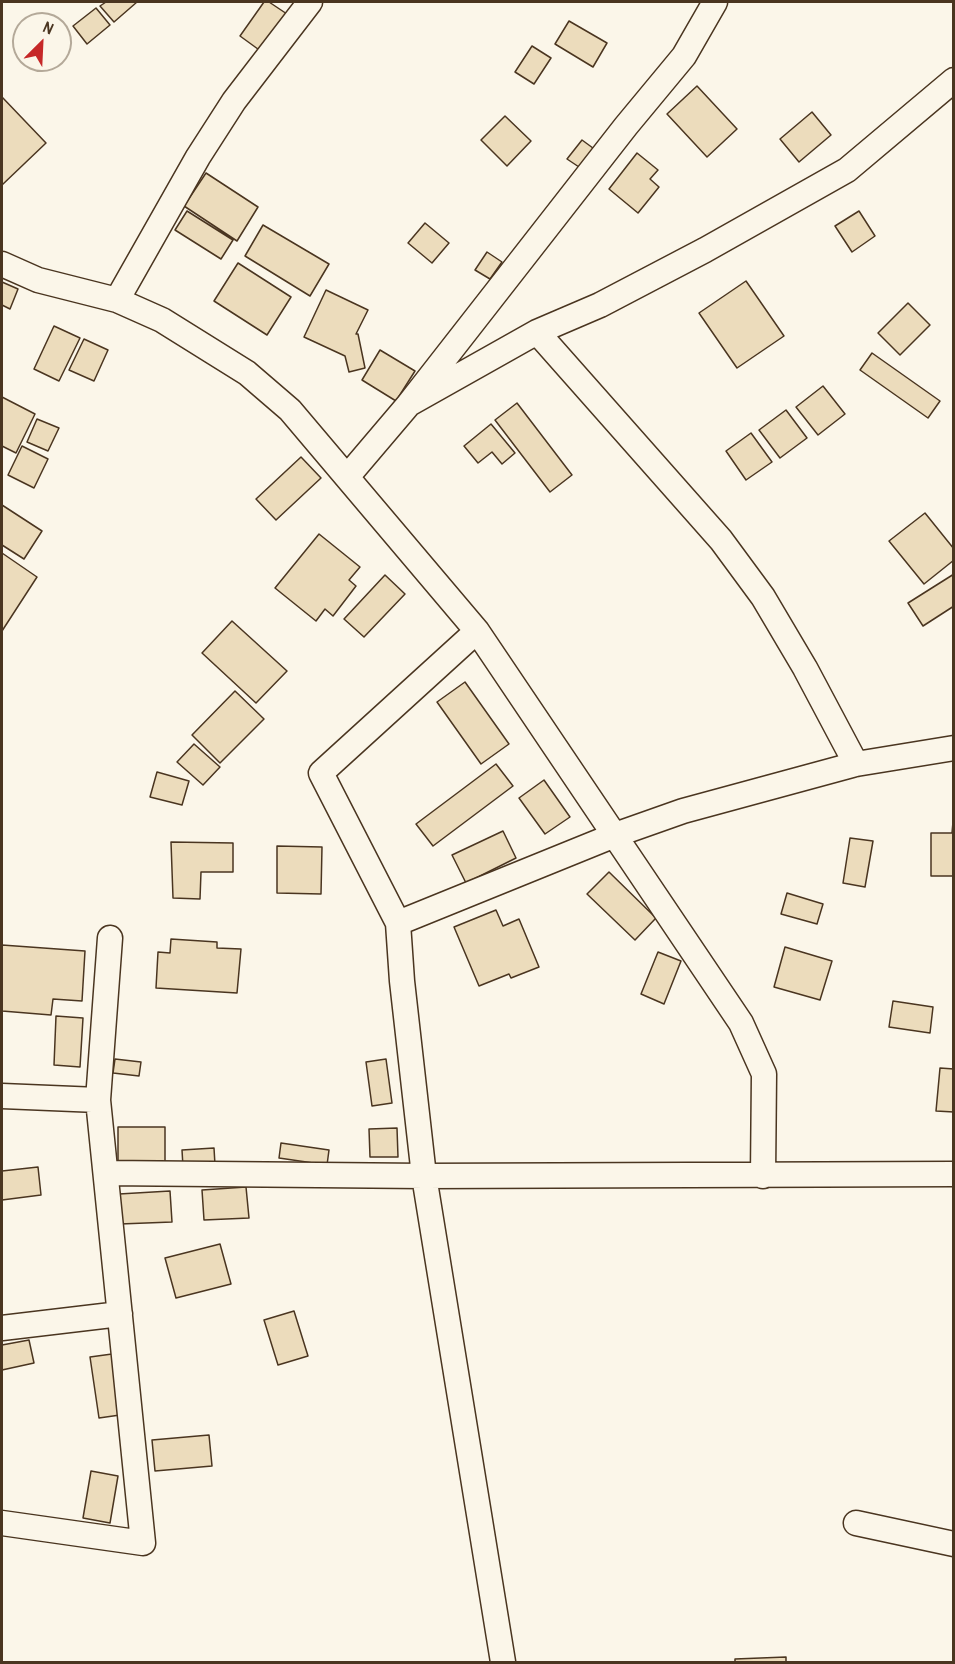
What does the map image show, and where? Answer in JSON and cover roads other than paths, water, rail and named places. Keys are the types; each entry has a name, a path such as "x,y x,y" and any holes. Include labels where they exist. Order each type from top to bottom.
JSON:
{"street":[{"path":"117,300 198,157 234,100 310,2"},
{"path":"346,477 408,404 626,126 684,56 715,2"},
{"path":"408,404 537,332 600,305 695,256 847,170 951,87"},
{"path":"2,264 38,280 117,300 162,320 247,374 290,410 477,631 741,1023 764,1074 763,1176"},
{"path":"537,332 728,549 763,597 805,668 856,764"},
{"path":"477,631 321,773 398,922 402,981 424,1176 503,1662"},
{"path":"398,922 683,810 856,764 954,748"},
{"path":"2,1523 143,1543 99,1101 110,938"},
{"path":"2,1096 99,1101"},
{"path":"106,1173 424,1176 954,1174"},
{"path":"2,1328 120,1314"},
{"path":"856,1523 954,1544"}]}
